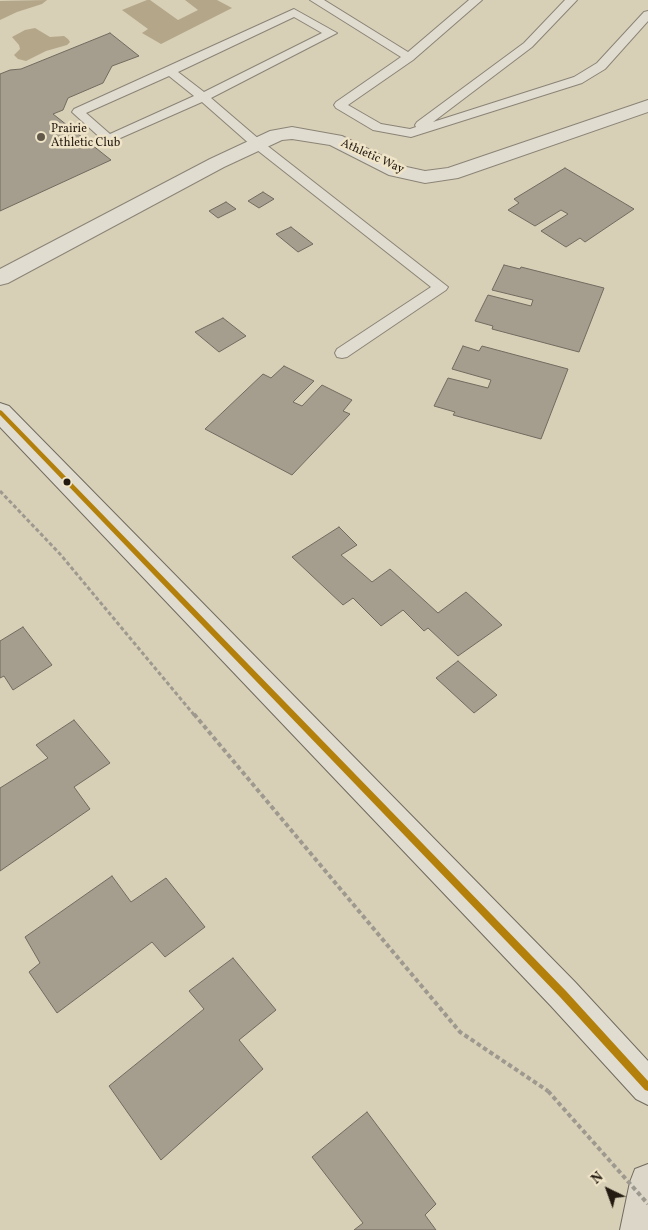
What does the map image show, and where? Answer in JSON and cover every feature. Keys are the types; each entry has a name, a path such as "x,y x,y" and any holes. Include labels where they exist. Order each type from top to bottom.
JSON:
{"highway":[{"path":"639,1230 648,1182"}],"street":[{"name":"Athletic Way","path":"0,278 256,143 277,135 292,132 335,140 396,171 425,177 451,174 648,106"},
{"path":"0,412 563,994 648,1087"}],"lane":[{"path":"316,0 409,57"},
{"path":"306,19 338,0"},
{"path":"476,0 409,57 340,105 377,127 411,133 578,80 601,66 648,14"},
{"path":"411,133 528,45 571,0"},
{"path":"294,12 306,19 331,33 203,97 109,139 78,112 170,72 294,12"},
{"path":"170,72 203,97 256,143 441,287 342,353"}],"path":[{"path":"0,491 60,554 460,1032 548,1091 648,1204"}],"shaded area":[{"path":"47,0 42,4 0,20 0,1"},
{"path":"150,0 178,20 198,10 185,0 217,0 232,8 161,44 142,33 148,29 122,10"},
{"path":"35,28 50,37 64,36 70,42 67,45 46,51 26,61 18,59 14,55 20,49 19,45 12,37 25,30"}],"building":[{"name":"Prairie Athletic Club","path":"110,33 139,56 112,66 103,83 68,98 63,110 53,114 111,160 0,211 0,74 10,70 21,69"},
{"path":"565,168 634,209 585,242 580,238 566,247 541,231 568,214 561,210 535,226 508,210 519,203 514,199"},
{"path":"263,192 274,199 259,208 248,201"},
{"path":"226,202 236,209 218,218 209,211"},
{"path":"291,227 313,244 298,252 276,234"},
{"path":"504,265 520,269 521,267 604,288 579,352 492,329 493,326 475,321 488,295 531,306 533,300 492,290"},
{"path":"223,318 246,336 219,352 195,332"},
{"path":"463,346 479,351 482,346 568,369 541,439 453,415 455,412 434,406 448,378 488,388 491,380 452,369"},
{"path":"284,366 314,381 293,402 302,406 322,385 352,400 343,411 350,414 292,475 205,429 263,374 271,378"},
{"path":"339,527 357,545 341,555 372,582 390,569 438,613 466,592 502,625 458,656 428,628 424,631 403,610 381,626 353,598 343,605 292,557"},
{"path":"23,627 52,665 13,690 4,676 0,678 0,641"},
{"path":"458,661 497,695 474,713 436,678"},
{"path":"74,720 110,763 74,787 90,809 0,871 0,788 48,758 36,745"},
{"path":"112,876 131,902 166,878 205,927 165,957 152,942 57,1013 29,972 40,963 25,937"},
{"path":"233,958 276,1010 239,1040 263,1069 161,1160 109,1086 204,1009 189,991"},
{"path":"367,1112 436,1204 425,1215 436,1230 354,1230 363,1223 312,1157"}],"transit line":[{"path":"0,412 563,994 648,1087"}],"place":[{"name":"Prairie Athletic Club","path":"41,137"}]}
